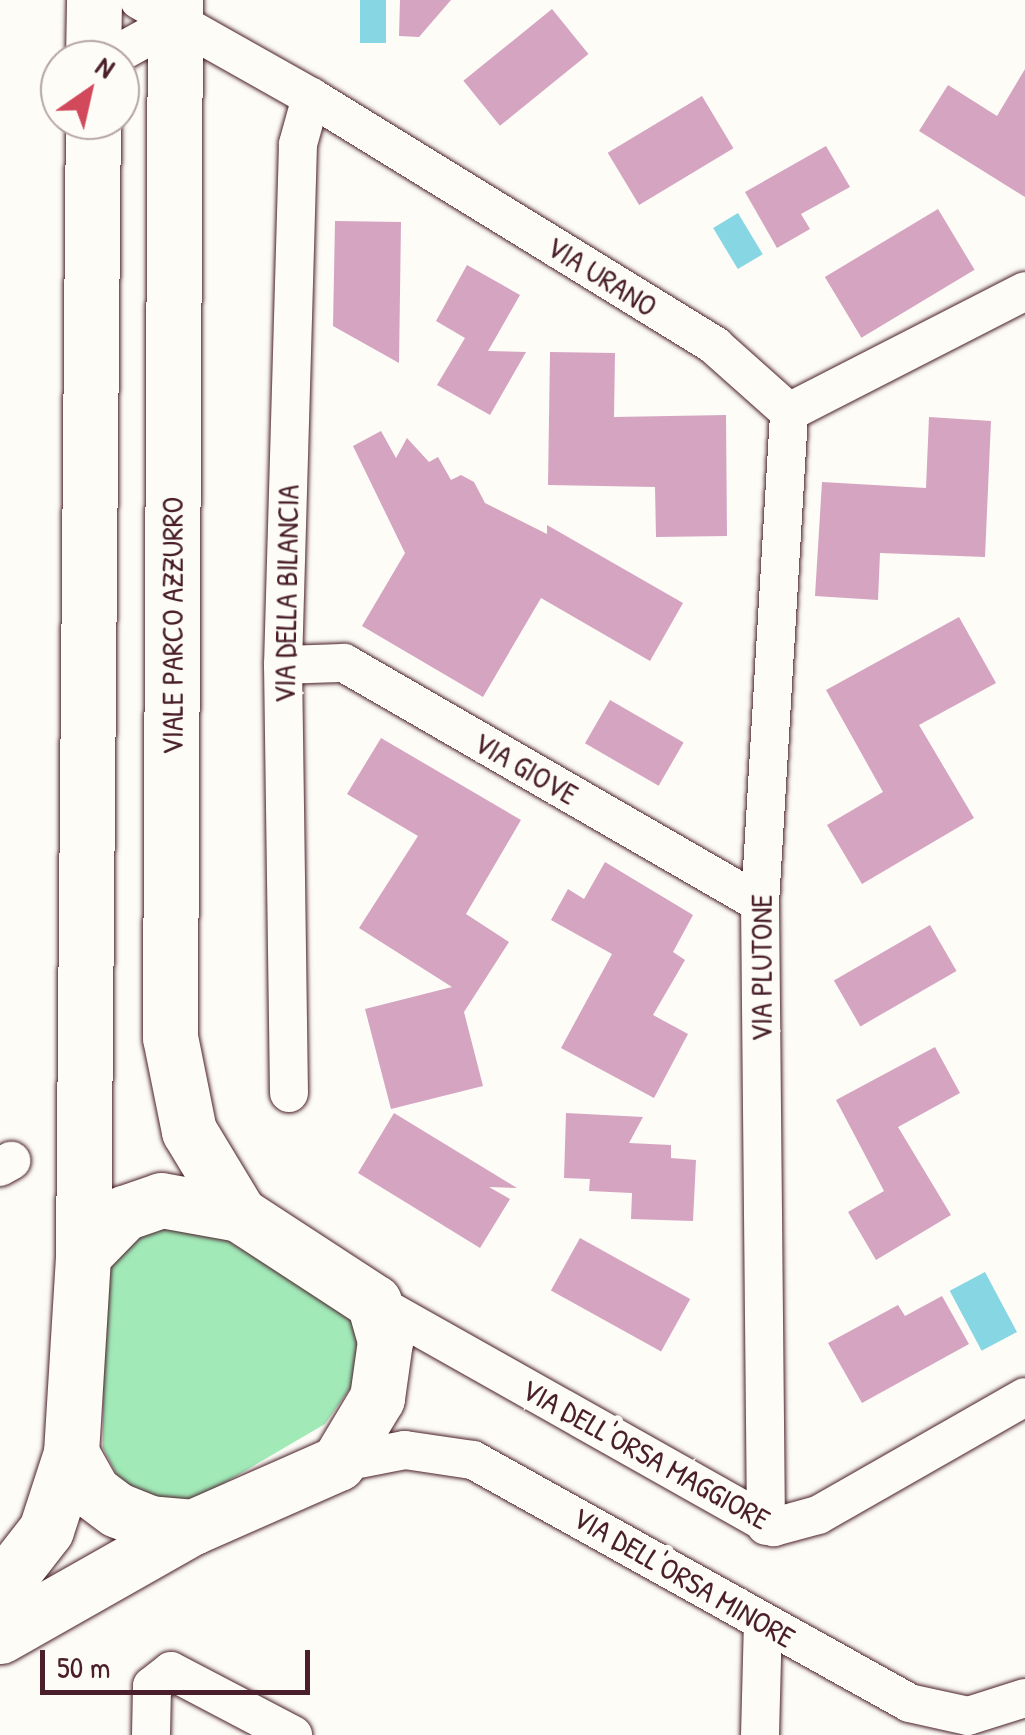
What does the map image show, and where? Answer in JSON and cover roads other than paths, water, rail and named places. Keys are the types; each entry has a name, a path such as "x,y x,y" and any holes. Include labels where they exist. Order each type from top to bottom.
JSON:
{"street":[{"path":"93,40 94,0"},
{"path":"128,40 163,7"},
{"name":"VIA URANO","path":"163,7 715,346 790,412"},
{"name":"VIALE PARCO AZZURRO","path":"163,7 170,1037 188,1131 239,1214"},
{"name":"VIA DELLA BILANCIA","path":"289,1093 283,664 298,144 312,97"},
{"path":"0,1589 46,1530 71,1453 83,1255 92,140"},
{"path":"790,412 1025,290"},
{"name":"VIA PLUTONE","path":"766,1526 760,904 790,412"},
{"name":"VIA GIOVE","path":"283,664 344,664 760,904"},
{"name":"VIALE PARCO AZZURRO","path":"83,1255 115,1220 151,1202 189,1200 239,1214 374,1302"},
{"path":"0,1636 194,1527 338,1463 368,1419 384,1378 385,1341 374,1302"},
{"name":"VIA DELL'ORSA MAGGIORE","path":"374,1302 766,1526 788,1526 818,1515 1025,1397"},
{"name":"VIA DELL'ORSA MINORE","path":"338,1463 426,1450 487,1465 763,1624 932,1710 984,1715 1025,1698"},
{"path":"71,1453 93,1492 117,1510 150,1523 194,1527"},
{"path":"760,1735 763,1624"},
{"path":"151,1735 152,1686 162,1672 184,1673 293,1735"}],"water":[{"path":"360,0 386,0 386,43 360,43"},
{"path":"738,213 763,254 738,269 713,228"},
{"path":"985,1272 1017,1332 982,1351 950,1291"}]}
